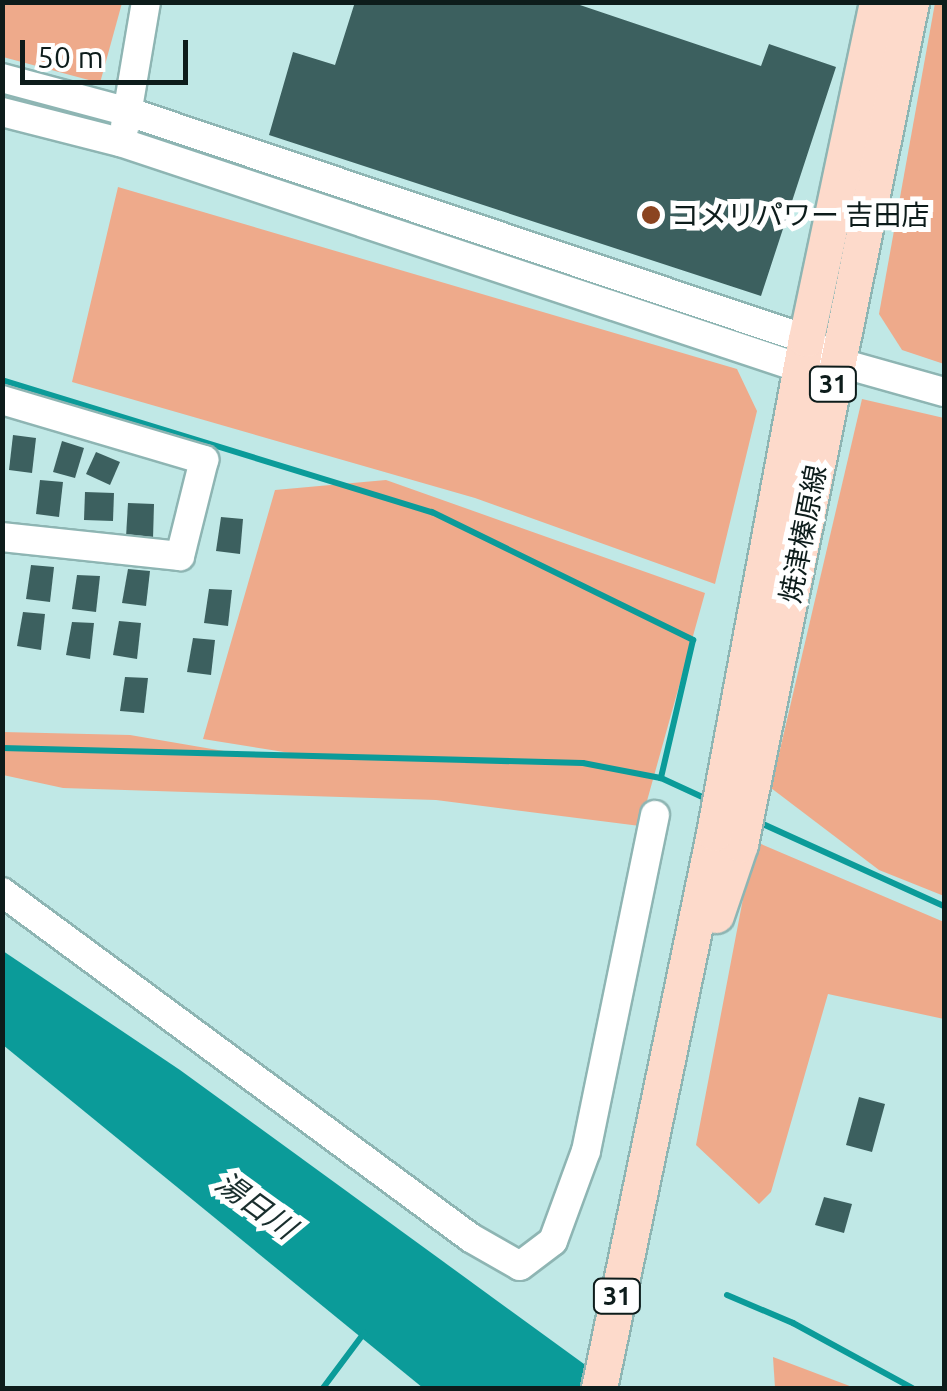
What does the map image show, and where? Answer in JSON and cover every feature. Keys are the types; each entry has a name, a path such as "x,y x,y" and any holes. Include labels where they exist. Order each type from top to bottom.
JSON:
{"main road":[{"name":"焼津榛原線","path":"599,1388 668,1058 727,838 743,761 878,2"},
{"name":"焼津榛原線","path":"816,357 911,2"}],"street":[{"path":"120,142 146,2"},
{"path":"2,78 128,112 816,357"},
{"path":"2,112 120,142 816,357 944,392"},
{"path":"2,400 204,460 180,556 2,536"},
{"path":"2,892 471,1238 520,1266 553,1241 586,1150 655,814"}],"shaded area":[{"path":"2,3 122,3 100,83 3,57"},
{"path":"935,3 944,3 944,364 902,350 879,314"},
{"path":"118,187 737,369 757,411 715,584 475,498 72,382"},
{"path":"862,399 944,418 944,896 879,870 771,788"},
{"path":"386,480 705,593 640,826 436,800 63,788 3,775 3,732 130,735 253,756 322,758 203,739 275,490"},
{"path":"754,841 944,922 944,1019 828,994 771,1192 759,1204 696,1145"},
{"path":"773,1357 855,1388 775,1388"}],"water":[{"name":"湯日川","path":"3,951 180,1070 617,1388 423,1388 3,1045"}],"building":[{"name":"コメリパワー 吉田店","path":"355,2 571,2 761,66 769,44 836,67 761,296 269,135 293,52 335,65"},
{"path":"13,435 36,438 32,473 9,470"},
{"path":"62,441 84,448 75,478 53,472"},
{"path":"96,452 120,462 110,485 86,474"},
{"path":"40,480 63,482 59,517 36,514"},
{"path":"85,492 114,493 113,521 84,520"},
{"path":"128,503 154,504 153,539 126,537"},
{"path":"221,517 243,519 240,554 216,551"},
{"path":"31,565 54,567 50,602 26,599"},
{"path":"128,569 150,571 146,606 122,603"},
{"path":"77,575 100,576 96,612 72,609"},
{"path":"209,589 232,590 228,626 204,623"},
{"path":"23,612 45,614 41,650 17,646"},
{"path":"119,621 141,623 137,659 113,655"},
{"path":"72,622 94,623 90,659 66,655"},
{"path":"193,638 215,640 211,675 187,672"},
{"path":"125,677 148,678 144,713 120,711"},
{"path":"859,1097 885,1104 872,1152 846,1145"},
{"path":"824,1197 852,1204 844,1233 815,1225"}],"waterway":[{"path":"2,380 432,512 693,640 661,778"},
{"path":"2,748 583,763 661,778 711,801"},
{"path":"754,820 944,906"},
{"path":"727,1295 793,1323 912,1388"},
{"path":"323,1388 364,1333"}],"place":[{"name":"コメリパワー 吉田店","path":"651,215"}]}
